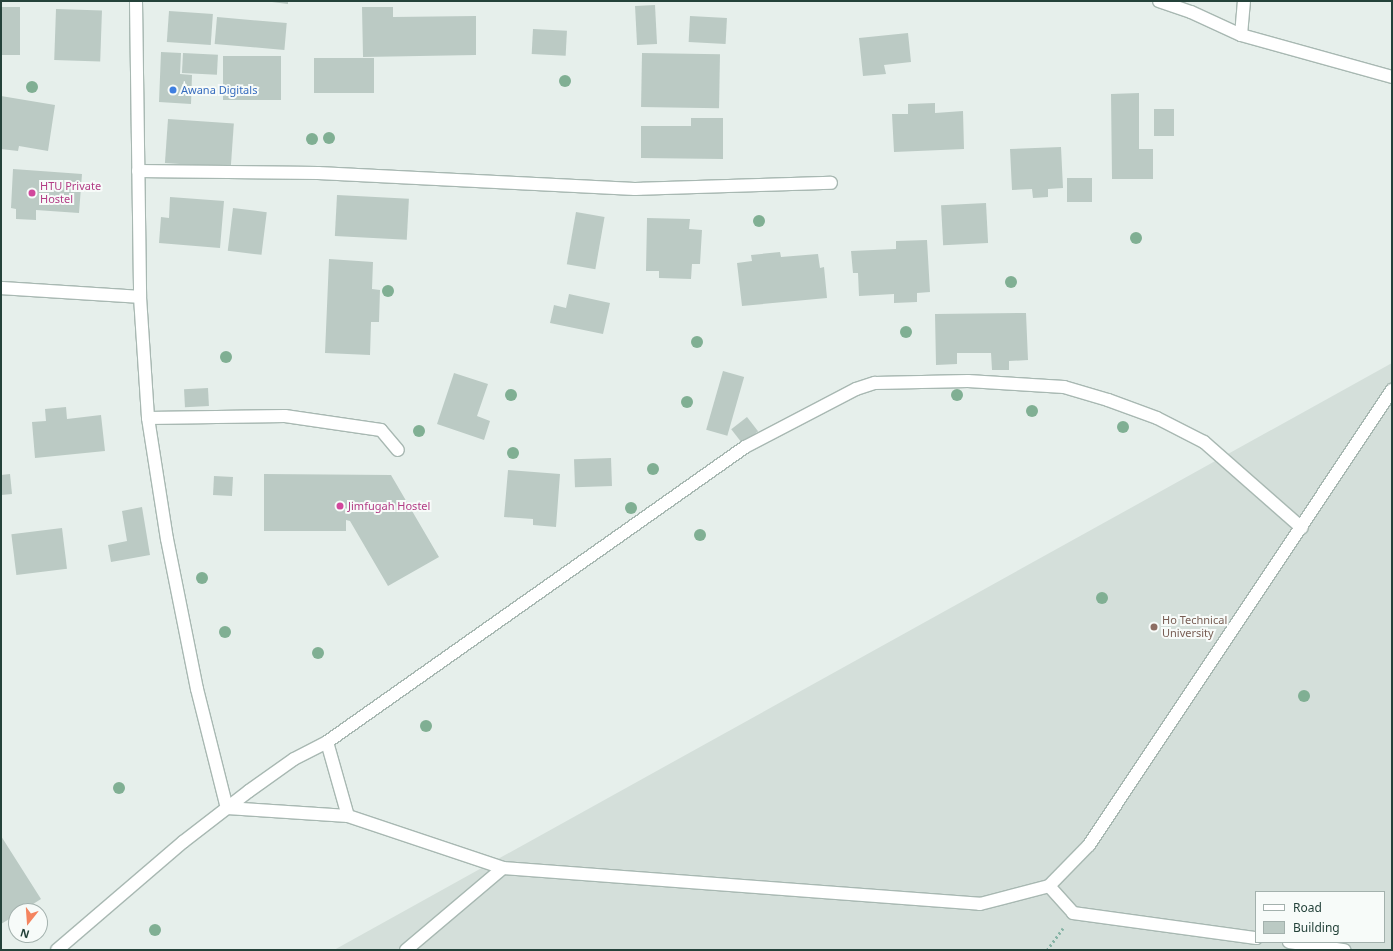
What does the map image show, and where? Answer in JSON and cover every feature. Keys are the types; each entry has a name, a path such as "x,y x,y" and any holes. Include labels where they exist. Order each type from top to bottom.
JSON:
{"street":[{"path":"136,1 140,297 148,418 167,539 197,689 227,808"},
{"path":"1159,1 1191,12 1241,35 1392,77"},
{"path":"1241,35 1244,1"},
{"path":"138,171 318,173 635,189 831,182"},
{"path":"1,288 140,297"},
{"path":"57,950 227,808 294,759 327,742 745,447 839,397 875,383 968,381 1064,387 1108,400 1157,418 1204,442 1302,528"},
{"path":"227,808 348,816 503,868 980,904 1049,886 1089,845 1302,528 1392,390"},
{"path":"148,418 286,416 381,430 398,450"},
{"path":"327,742 348,816"},
{"path":"406,950 503,868"},
{"path":"1049,886 1073,913 1255,938"},
{"path":"1296,943 1344,950"}],"path":[{"path":"1047,950 1073,913"}],"shaded area":[{"name":"Ho Technical University","path":"1392,363 1392,950 334,950"}],"building":[{"path":"264,1 288,1 288,4"},
{"path":"655,5 657,44 637,45 635,6"},
{"path":"1,7 20,7 20,55 1,55"},
{"path":"362,7 393,7 393,17 476,16 476,55 363,57"},
{"path":"56,9 102,11 100,62 54,60"},
{"path":"169,11 213,14 211,45 167,42"},
{"path":"690,16 727,18 726,44 689,42"},
{"path":"217,17 287,23 284,50 215,44"},
{"path":"533,29 567,31 566,56 532,54"},
{"path":"908,33 911,62 884,65 886,74 863,76 859,38"},
{"path":"161,52 181,53 180,74 192,75 191,104 159,102"},
{"path":"183,53 218,55 217,75 182,73"},
{"path":"642,53 720,54 719,108 641,107"},
{"path":"223,56 281,56 281,100 223,100"},
{"path":"314,58 374,58 374,93 314,93"},
{"path":"1139,93 1139,149 1153,149 1153,179 1112,179 1111,94"},
{"path":"1,96 55,105 48,151 19,146 18,151 1,149"},
{"path":"935,103 935,113 963,111 964,149 894,152 892,114 908,114 908,104"},
{"path":"1154,109 1174,109 1174,136 1154,136"},
{"path":"691,118 723,118 723,159 641,158 641,126 691,126"},
{"path":"168,119 234,124 231,167 165,163"},
{"path":"1061,147 1063,188 1048,189 1048,197 1033,198 1032,189 1012,190 1010,149"},
{"path":"13,169 82,174 79,213 36,210 36,220 16,219 16,209 11,208"},
{"path":"1067,178 1092,178 1092,202 1067,202"},
{"path":"337,195 409,199 407,240 335,236"},
{"path":"170,197 224,201 220,248 159,243 161,217 169,218"},
{"path":"986,203 988,243 943,245 941,205"},
{"path":"233,208 267,212 262,255 228,251"},
{"path":"576,212 605,217 595,269 567,264"},
{"path":"647,218 690,219 689,229 702,230 700,264 692,264 691,279 659,278 659,271 646,271"},
{"path":"927,240 930,292 917,293 917,302 894,303 894,294 859,296 858,273 853,273 851,251 896,249 896,241"},
{"path":"780,252 781,257 818,254 820,268 824,267 827,298 742,306 737,263 752,261 751,255"},
{"path":"329,259 373,262 372,289 380,290 379,322 371,322 370,355 325,353"},
{"path":"569,294 610,303 603,334 550,323 554,305 566,308"},
{"path":"1026,313 1028,360 1009,361 1009,370 992,370 991,353 957,353 957,364 936,365 935,314"},
{"path":"723,371 744,377 727,436 706,430"},
{"path":"454,373 488,384 477,416 490,421 484,440 437,424"},
{"path":"208,388 209,406 185,407 184,389"},
{"path":"66,407 67,419 101,415 105,451 35,458 32,422 46,421 45,409"},
{"path":"747,417 758,431 742,443 731,429"},
{"path":"611,458 612,486 575,487 574,459"},
{"path":"508,470 560,474 556,527 533,525 533,519 504,517"},
{"path":"10,474 12,494 1,495 1,475"},
{"path":"264,474 391,475 439,557 388,586 350,521 346,520 346,531 264,531"},
{"path":"214,476 233,477 232,496 213,495"},
{"path":"142,507 150,555 111,562 108,545 127,541 122,511"},
{"path":"62,528 67,569 16,575 11,534"},
{"path":"1,836 41,899 35,903 8,903 8,920 1,924"}],"place":[{"name":"Awana Digitals","path":"173,90"},
{"name":"HTU Private Hostel","path":"32,193"},
{"name":"Jimfugah Hostel","path":"340,506"},
{"name":"Ho Technical University","path":"1154,627"}]}
